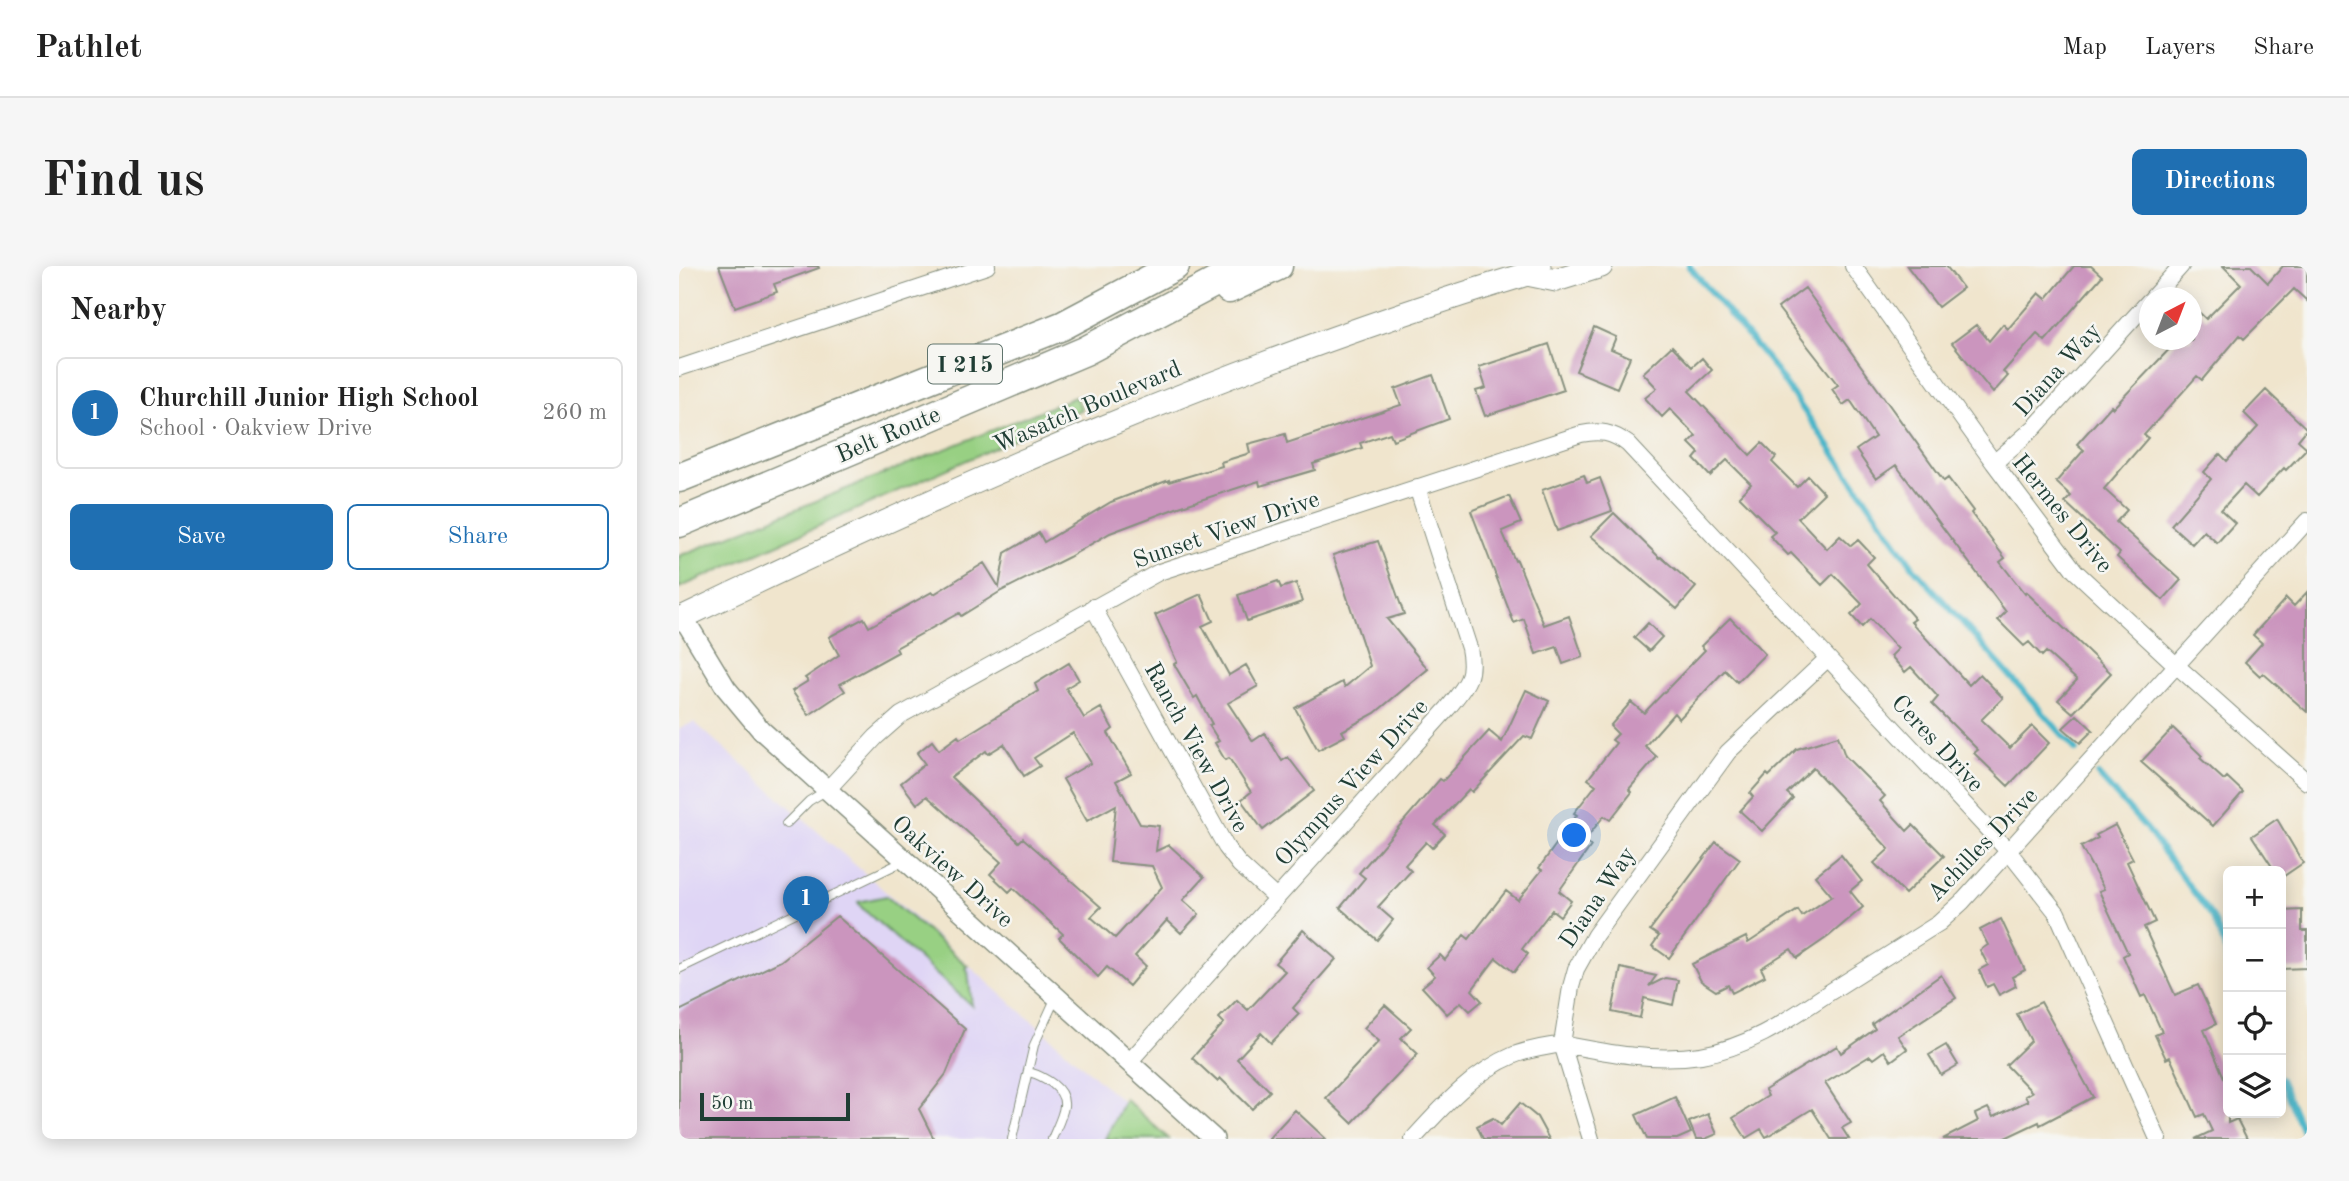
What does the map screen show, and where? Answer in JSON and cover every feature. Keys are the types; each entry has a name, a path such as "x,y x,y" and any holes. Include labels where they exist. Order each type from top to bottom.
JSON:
{"highway":[{"name":"Belt Route","path":"679,478 1062,326 1175,266"},
{"name":"Belt Route","path":"679,523 1085,351 1246,266"},
{"path":"1085,351 1278,266"}],"main road":[{"name":"Wasatch Boulevard","path":"681,618 957,489 1116,421 1349,332 1533,270 1556,279 1601,266"}],"street":[{"path":"679,368 987,266"},
{"name":"Hermes Drive","path":"1853,266 2075,571 2307,782"},
{"name":"Diana Way","path":"2162,287 2181,266"},
{"name":"Diana Way","path":"1994,463 2035,427 2139,312"},
{"name":"Sunset View Drive","path":"827,790 876,737 901,715 1159,572 1581,433 1609,432"},
{"name":"Ceres Drive","path":"1609,432 1628,444 2009,852 2057,913 2153,1138"},
{"name":"Olympus View Drive","path":"1129,1062 1448,708 1466,684 1472,672 1466,637 1417,488"},
{"name":"Achilles Drive","path":"1562,1044 1617,1055 1669,1058 1720,1051 1769,1032 1939,923 1956,909 2009,852 2307,522"},
{"name":"Ranch View Drive","path":"1093,607 1226,847 1239,864 1276,898"},
{"name":"Oakview Drive","path":"681,618 726,688 761,730 1214,1139"},
{"name":"Diana Way","path":"1562,1044 1576,969 1595,935 1728,752 1827,659"},
{"path":"1413,1139 1449,1100 1485,1072 1516,1055 1562,1044 1591,1139"}],"lane":[{"path":"786,824 809,801 827,790"},
{"path":"679,969 905,860"},
{"path":"1013,1139 1034,1045 1056,997"},
{"path":"1029,1072 1053,1084 1063,1098 1064,1105 1052,1139"}],"shaded area":[{"path":"694,722 1165,1139 679,1139 679,729"}],"green space":[{"path":"1075,397 1082,409 679,588 679,556"},
{"path":"886,896 968,966 965,968 968,971 972,1006 858,902"},
{"path":"1125,1099 1169,1139 1105,1139"}],"building":[{"path":"719,266 819,268 774,284 777,292 735,307"},
{"path":"1907,266 1946,266 1963,288 1938,307"},
{"path":"2074,266 2091,266 2102,276 2045,341 2037,334 2003,372 2008,376 1993,393 1952,343 1976,325 1989,341 2003,324 2008,329 2039,293 2046,299"},
{"path":"2223,266 2251,266 2268,283 2283,266 2307,266 2307,301 2294,289 2244,339 2240,335 2202,380 2197,376 2144,435 2148,438 2104,489 2127,510 2116,522 2181,580 2163,600 2117,557 2120,553 2065,502 2071,496 2056,482 2084,450 2077,444 2111,406 2113,408 2168,350 2202,350 2202,315 2206,319 2241,284"},
{"path":"1805,288 1944,481 1948,478 1973,511 1971,513 2005,558 2000,562 2025,594 2026,592 2111,673 2073,713 2058,700 2077,680 2046,652 2042,656 2029,642 2024,646 1998,620 2006,612 1896,465 1876,479 1856,450 1875,437 1850,400 1843,405 1832,389 1838,385 1778,308"},
{"path":"1594,327 1616,337 1611,349 1630,357 1617,388 1576,371"},
{"path":"1549,344 1564,390 1485,416 1476,391 1486,388 1479,367"},
{"path":"1672,346 1692,367 1702,358 1712,370 1689,391 1750,455 1762,443 1776,457 1772,462 1797,487 1808,476 1824,493 1798,518 1827,549 1840,536 1851,546 1858,540 1874,557 1867,564 1915,619 1911,622 1969,685 1980,674 2003,698 1981,720 2010,748 2032,726 2049,743 2008,786 1974,753 1978,750 1932,704 1938,697 1911,667 1905,672 1891,656 1898,649 1870,619 1862,627 1851,615 1862,604 1833,574 1822,585 1770,536 1775,532 1739,496 1751,484 1727,460 1710,476 1694,459 1699,453 1689,443 1696,436 1670,409 1662,417 1645,398 1657,388 1643,373"},
{"path":"1433,375 1449,419 1393,440 1390,433 1360,443 1362,448 1313,464 1315,470 1260,486 1259,481 1110,533 1001,591 961,616 959,613 896,648 898,652 840,684 845,691 809,715 792,691 808,681 805,678 839,655 829,637 864,618 869,627 932,592 934,594 984,563 999,587 1005,553 1039,533 1044,542 1111,502 1169,480 1222,466 1221,462 1250,453 1248,444 1285,434 1287,443 1401,405 1395,389"},
{"path":"2266,390 2307,429 2298,440 2307,448 2257,497 2244,485 2221,510 2235,523 2217,543 2204,531 2192,544 2171,525 2211,479 2204,472 2220,454 2227,461 2258,427 2244,413"},
{"path":"1584,475 1587,483 1600,478 1612,511 1557,531 1542,490"},
{"path":"1509,496 1521,523 1502,531 1544,625 1569,616 1583,657 1563,664 1557,647 1536,654 1524,619 1514,623 1471,511"},
{"path":"1614,513 1660,558 1696,587 1677,609 1591,536"},
{"path":"1378,541 1404,614 1387,619 1428,669 1375,713 1342,731 1345,736 1318,750 1295,708 1342,682 1345,687 1370,666 1333,555"},
{"path":"1278,581 1281,588 1296,583 1302,602 1247,621 1238,595"},
{"path":"2307,592 2307,712 2263,673 2260,676 2245,662 2262,643 2253,635 2286,598 2294,606"},
{"path":"1201,594 1213,621 1202,626 1229,675 1246,665 1258,686 1228,703 1253,741 1265,733 1282,761 1288,757 1314,791 1263,830 1241,800 1251,792 1229,758 1225,760 1215,743 1219,741 1209,725 1212,724 1197,696 1194,698 1174,664 1177,662 1155,615"},
{"path":"1730,618 1765,654 1737,682 1725,670 1679,719 1674,713 1645,746 1657,757 1629,789 1632,792 1610,820 1604,816 1584,841 1591,846 1559,891 1571,901 1560,916 1552,910 1522,949 1528,954 1514,972 1496,958 1472,990 1482,1001 1470,1011 1461,1002 1447,1014 1422,987 1435,976 1427,967 1440,955 1445,960 1464,935 1469,939 1506,891 1518,900 1542,870 1539,868 1577,815 1574,813 1596,785 1588,779 1616,743 1612,740 1618,734 1610,726 1631,702 1644,713 1705,650 1701,646"},
{"path":"1648,623 1662,637 1649,651 1634,638"},
{"path":"1069,663 1079,680 1066,688 1084,718 1101,708 1113,729 1108,733 1131,773 1116,781 1140,824 1159,826 1156,851 1169,845 1204,877 1183,900 1199,914 1181,933 1167,920 1135,956 1146,966 1129,986 1107,967 1098,977 1059,938 1063,934 1013,888 1009,892 990,874 1001,862 927,796 917,804 901,783 925,764 917,753 932,741 939,750 958,736 960,739 1038,691 1035,684","holes":["1073,733 1091,763 1063,779 1087,821 1116,805 1110,862 1152,866 1162,887 1115,938 1091,917 1101,907 1023,838 1019,842 951,777 986,751 988,754 1004,744 1024,776 1040,766 1034,758"]},
{"path":"1526,690 1549,701 1532,739 1524,736 1472,792 1469,789 1435,825 1445,834 1432,848 1426,842 1405,865 1411,871 1378,907 1393,920 1377,940 1340,908 1365,878 1359,873 1440,779 1443,781 1489,731 1502,742"},
{"path":"2077,715 2093,730 2080,743 2063,728"},
{"path":"2173,728 2224,780 2227,777 2243,792 2213,826 2141,762"},
{"path":"1838,736 1845,756 1885,796 1880,801 1907,831 1913,825 1944,856 1905,894 1874,863 1889,849 1813,768 1787,793 1793,798 1762,831 1740,811 1753,797 1750,793 1767,774 1769,776 1797,749"},
{"path":"2277,819 2303,863 2286,875 2286,866 2272,866 2252,836"},
{"path":"2115,825 2133,859 2127,862 2155,922 2144,927 2175,995 2198,985 2216,1024 2204,1030 2223,1075 2223,1118 2228,1118 2228,1123 2237,1119 2247,1139 2195,1139 2212,1131 2204,1114 2197,1117 2170,1057 2166,1059 2155,1035 2162,1032 2145,995 2141,997 2123,956 2128,953 2099,891 2104,889 2081,847 2098,838 2096,835"},
{"path":"1716,842 1740,859 1669,958 1652,946 1659,936 1650,930"},
{"path":"1841,855 1862,881 1850,891 1863,907 1829,936 1797,958 1791,949 1761,968 1765,976 1732,993 1728,985 1716,991 1701,981 1692,964 1746,937 1748,943 1798,910 1802,916 1832,896 1815,876"},
{"path":"2302,910 2302,931 2307,931 2307,968 2286,969 2286,911"},
{"path":"837,916 965,1029 946,1074 919,1109 934,1139 679,1139 679,1011 781,961"},
{"path":"2001,919 2025,970 2012,977 2016,986 1999,995 1993,984 1987,987 1979,970 1988,965 1980,950 1988,945 1980,930"},
{"path":"1303,930 1336,959 1293,1008 1299,1014 1271,1043 1261,1033 1237,1059 1270,1091 1252,1109 1220,1078 1217,1081 1192,1058 1224,1023 1219,1018 1237,1000 1248,1010 1285,971 1275,963"},
{"path":"1621,968 1656,976 1649,986 1665,978 1678,980 1673,1005 1644,998 1640,1018 1612,1012"},
{"path":"1941,975 1956,998 1898,1036 1907,1049 1891,1061 1884,1051 1873,1059 1870,1056 1825,1083 1851,1123 1842,1128 1849,1139 1831,1139 1812,1109 1766,1137 1761,1129 1746,1138 1733,1118 1768,1096 1765,1090 1837,1046 1841,1053 1875,1029 1872,1024"},
{"path":"2041,1002 2093,1097 2040,1125 2039,1122 2003,1139 1943,1139 1978,1121 1975,1114 1988,1108 1993,1117 2028,1101 2025,1096 2032,1092 2006,1065 2031,1041 2017,1014"},
{"path":"1385,1005 1411,1028 1401,1038 1418,1054 1352,1123 1326,1098 1379,1041 1364,1028"},
{"path":"1946,1045 1958,1065 1941,1075 1929,1055"},
{"path":"1675,1097 1691,1133 1677,1139 1647,1139 1636,1115"},
{"path":"1520,1103 1537,1117 1549,1139 1483,1139 1477,1126 1493,1118 1501,1125"},
{"path":"1295,1110 1326,1139 1268,1139"},
{"path":"1708,1114 1717,1134 1696,1139 1689,1122"}],"waterway":[{"path":"1689,266 1772,365 1914,568 2076,750"},
{"path":"2098,775 2146,828 2213,918 2223,942"},
{"path":"2286,1091 2306,1139"}],"place":[{"name":"Churchill Junior High School","path":"806,934"}]}
